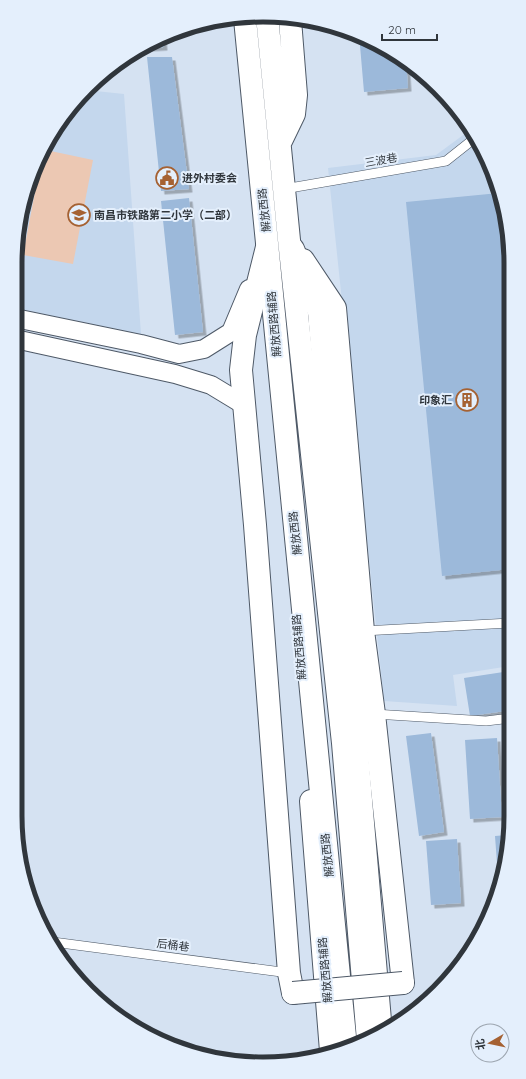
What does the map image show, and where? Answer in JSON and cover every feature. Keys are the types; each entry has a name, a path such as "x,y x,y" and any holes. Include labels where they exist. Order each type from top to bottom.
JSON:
{"main road":[{"name":"解放西路","path":"268,22 289,240 343,742 367,1033"},
{"name":"解放西路","path":"245,23 346,1042"},
{"path":"280,144 294,114 296,95 290,24"},
{"path":"267,244 244,335 242,370 291,983 403,983 374,714 363,631 335,308 289,240"},
{"path":"289,240 318,312 381,1027"},
{"name":"解放西路辅路","path":"267,244 331,1047"}],"street":[{"path":"22,319 141,344 179,354 204,349 231,332 267,244"},
{"path":"22,341 175,374 211,385 244,405"}],"lane":[{"name":"三波巷","path":"284,189 446,161 471,141"},
{"path":"363,631 504,623"},
{"path":"374,714 486,721 504,719"},
{"name":"后桶巷","path":"58,943 291,983"}],"shaded area":[{"name":"南昌市铁路第二小学（二部）","path":"95,91 124,94 141,334 22,309 24,232 30,201 40,171 54,142 72,116"},
{"path":"466,133 472,142 486,171 496,201 502,232 504,263 504,667 453,675 457,706 384,701 328,168 436,155"},
{"path":"50,151 93,160 73,264 23,255 38,178"}],"building":[{"path":"360,42 384,54 407,70 408,88 364,92"},
{"path":"164,43 164,47 155,48"},
{"path":"147,57 172,57 189,189 161,191"},
{"name":"印象汇","path":"494,194 496,201 502,232 504,263 504,570 442,576 406,202"},
{"path":"189,198 203,332 175,335 161,201"},
{"path":"504,672 504,711 470,716 464,678"},
{"path":"431,733 444,832 419,836 406,736"},
{"path":"497,738 502,817 470,819 465,740"},
{"path":"503,835 498,870 495,836"},
{"path":"457,839 461,903 431,905 426,841"}],"place":[{"name":"进外村委会","path":"167,178"},
{"name":"南昌市铁路第二小学（二部）","path":"79,215"},
{"name":"印象汇","path":"467,400"}]}
